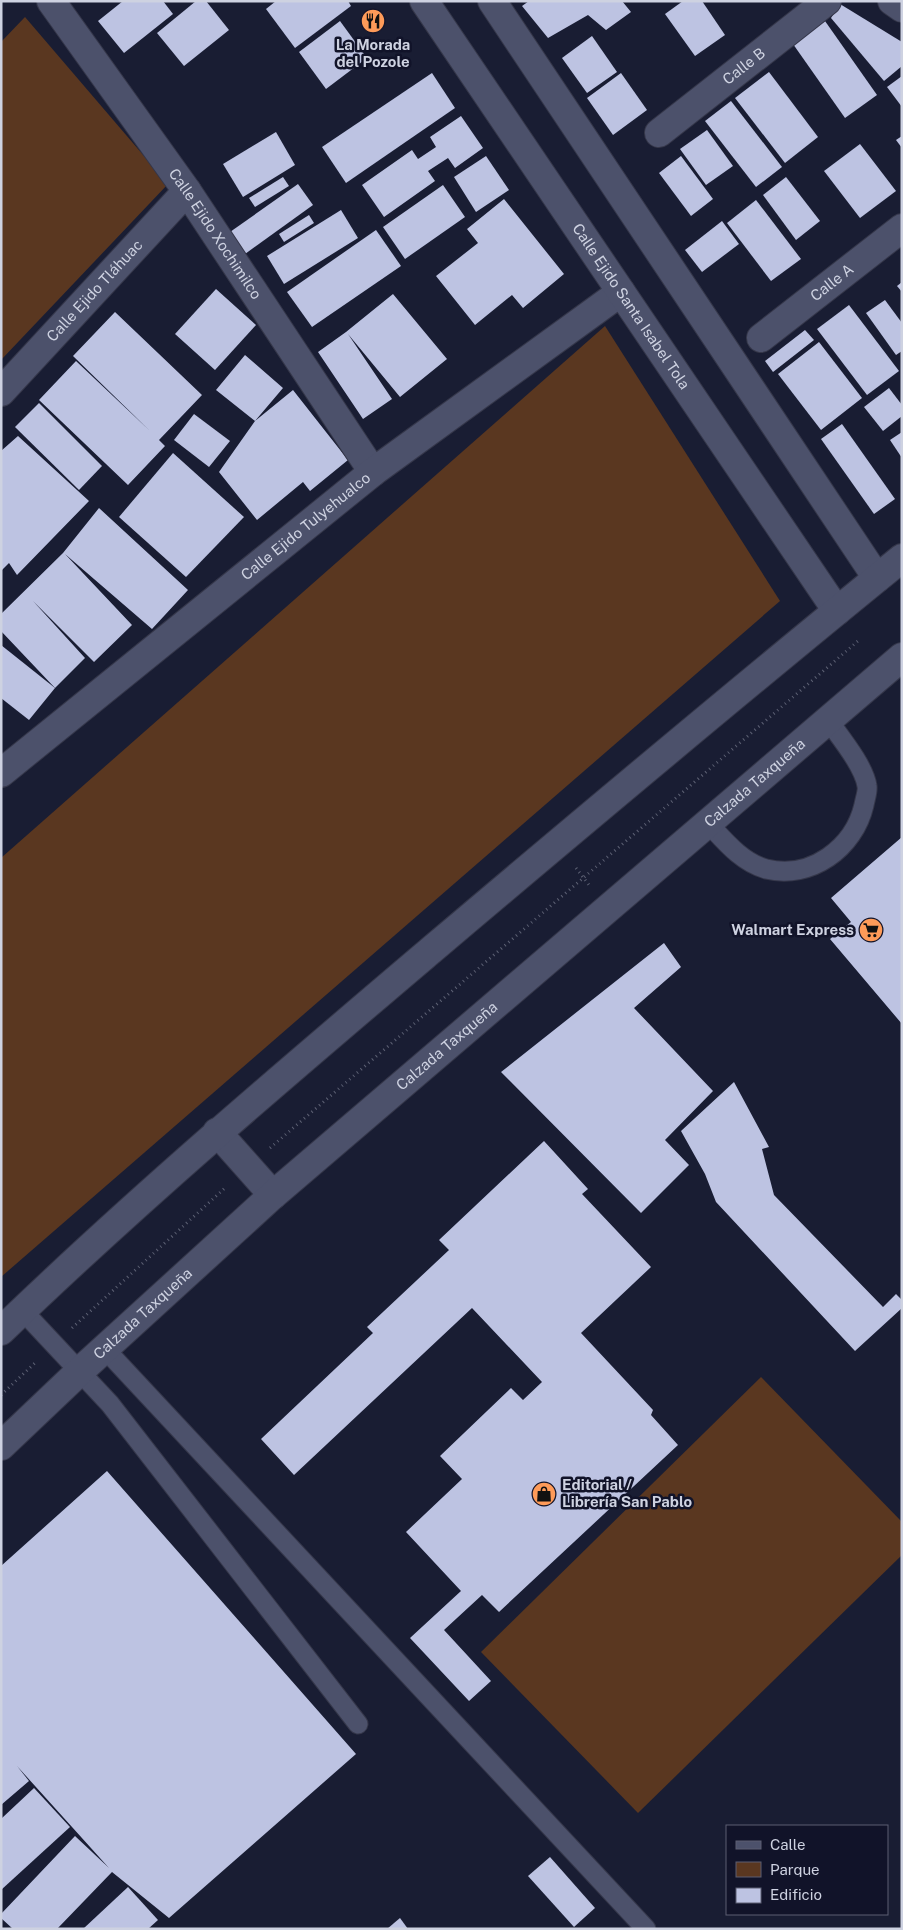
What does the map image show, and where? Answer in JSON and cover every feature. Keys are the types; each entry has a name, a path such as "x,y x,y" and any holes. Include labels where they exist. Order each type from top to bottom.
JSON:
{"street":[{"name":"Calle Ejido Xochimilco","path":"52,1 187,191 373,472"},
{"name":"Calle Ejido Santa Isabel Tola","path":"424,1 837,611"},
{"path":"492,1 877,578"},
{"name":"Calle B","path":"659,133 827,1"},
{"path":"892,1 902,8"},
{"name":"Calle Ejido Tláhuac","path":"1,392 187,191"},
{"name":"Calle A","path":"761,338 902,228"},
{"name":"Calle Ejido Tulyehualco","path":"1,773 373,472 621,292"},
{"path":"1,1330 217,1132 558,844 902,558"},
{"name":"Calzada Taxqueña","path":"1,1446 104,1348 273,1194 608,909 707,822 895,666"},
{"path":"217,1132 273,1194"}],"lane":[{"path":"707,822 743,858 766,869 791,871 811,867 840,849 860,819 867,787 862,771 828,720"},
{"path":"22,1310 80,1371 128,1427 358,1724"},
{"path":"104,1348 646,1929"}],"path":[{"path":"837,611 858,641 895,666"},
{"path":"1,1395 247,1167 858,641"},
{"path":"558,844 608,909"}],"green space":[{"path":"25,17 168,184 1,360 1,42"},
{"path":"605,326 780,601 1,1277 1,858"},
{"path":"761,1377 902,1522 902,1555 638,1813 481,1652"}],"building":[{"path":"123,1 163,1 173,14 124,53 98,21"},
{"path":"196,1 206,1 229,30 184,66 157,33"},
{"path":"276,1 348,1 351,6 295,48 266,9"},
{"path":"529,1 622,1 631,12 606,30 588,15 548,38 522,6"},
{"path":"683,1 702,1 725,35 695,56 665,14"},
{"path":"840,4 902,42 902,66 884,81 831,18"},
{"path":"340,21 367,58 326,89 299,52"},
{"path":"825,21 877,95 845,118 793,44"},
{"path":"592,36 617,72 587,93 562,58"},
{"path":"769,72 818,137 785,163 735,98"},
{"path":"432,73 455,108 346,183 322,147"},
{"path":"621,73 647,110 613,135 587,98"},
{"path":"902,76 902,107 887,87"},
{"path":"731,101 782,167 756,187 705,121"},
{"path":"461,116 483,148 455,168 448,158 428,171 435,181 384,217 362,185 412,150 418,159 436,147 430,137"},
{"path":"707,130 733,166 706,185 680,149"},
{"path":"276,132 295,165 243,197 223,164"},
{"path":"902,136 902,148 896,140"},
{"path":"860,144 896,191 860,218 824,171"},
{"path":"486,156 509,190 476,212 454,177"},
{"path":"681,156 713,199 691,216 659,173"},
{"path":"283,177 289,186 255,207 249,198"},
{"path":"786,177 820,221 796,240 763,195"},
{"path":"298,184 313,205 245,254 230,232"},
{"path":"443,185 465,217 405,259 383,227"},
{"path":"504,199 564,274 523,308 512,295 475,325 436,276 478,243 467,229"},
{"path":"756,200 801,259 771,281 727,223"},
{"path":"341,210 358,238 284,284 267,256"},
{"path":"309,215 314,223 284,242 279,234"},
{"path":"722,221 739,244 702,272 685,250"},
{"path":"376,230 401,266 312,327 287,292"},
{"path":"902,282 902,292 897,286"},
{"path":"216,289 256,325 215,370 175,334"},
{"path":"393,294 447,359 400,397 348,334 392,399 363,419 318,352"},
{"path":"885,300 902,323 902,351 896,355 866,313"},
{"path":"849,305 899,371 867,395 817,329"},
{"path":"115,312 202,395 159,440 165,446 128,485 39,400 76,361 150,431 73,356"},
{"path":"805,330 814,340 773,372 765,361"},
{"path":"819,342 862,398 821,430 778,374"},
{"path":"245,355 283,388 255,421 216,390"},
{"path":"889,388 902,405 902,416 883,431 864,407"},
{"path":"293,390 348,460 310,491 303,482 257,520 219,472 255,421"},
{"path":"39,403 102,466 79,490 15,427"},
{"path":"194,414 230,441 209,467 174,440"},
{"path":"842,424 895,499 874,514 821,439"},
{"path":"902,432 902,458 890,440"},
{"path":"18,436 89,501 17,575 9,563 1,571 1,451"},
{"path":"173,453 244,517 186,577 119,517"},
{"path":"99,508 188,590 152,629 65,554 132,625 94,662 33,601 85,658 55,688 1,631 1,614 63,553"},
{"path":"1,645 55,688 29,720 1,698"},
{"name":"Walmart Express","path":"902,837 902,1024 830,939 851,922 831,898"},
{"path":"664,943 681,967 634,1008 713,1091 665,1140 689,1165 641,1213 501,1072"},
{"path":"734,1082 769,1147 762,1149 774,1195 883,1307 896,1294 902,1300 902,1308 855,1351 716,1202 705,1174 681,1131"},
{"path":"544,1141 588,1189 582,1194 651,1267 581,1333 653,1410 651,1415 678,1445 499,1612 482,1595 444,1630 491,1681 469,1701 410,1638 461,1591 406,1532 462,1479 440,1456 511,1388 523,1400 542,1382 472,1308 294,1475 261,1439 373,1333 367,1327 449,1250 439,1240"},
{"path":"107,1471 356,1754 169,1918 112,1872 57,1929 13,1929 1,1918 1,1914 75,1836 109,1868 17,1766 29,1781 1,1805 1,1566"},
{"path":"34,1788 70,1827 1,1890 1,1819"},
{"path":"550,1857 595,1908 574,1927 528,1876"},
{"path":"128,1887 158,1920 148,1929 83,1929"},
{"path":"400,1918 408,1929 387,1929"}],"place":[{"name":"La Morada del Pozole","path":"373,21"},
{"name":"Walmart Express","path":"871,930"},
{"name":"Editorial / Librería San Pablo","path":"544,1494"}]}
